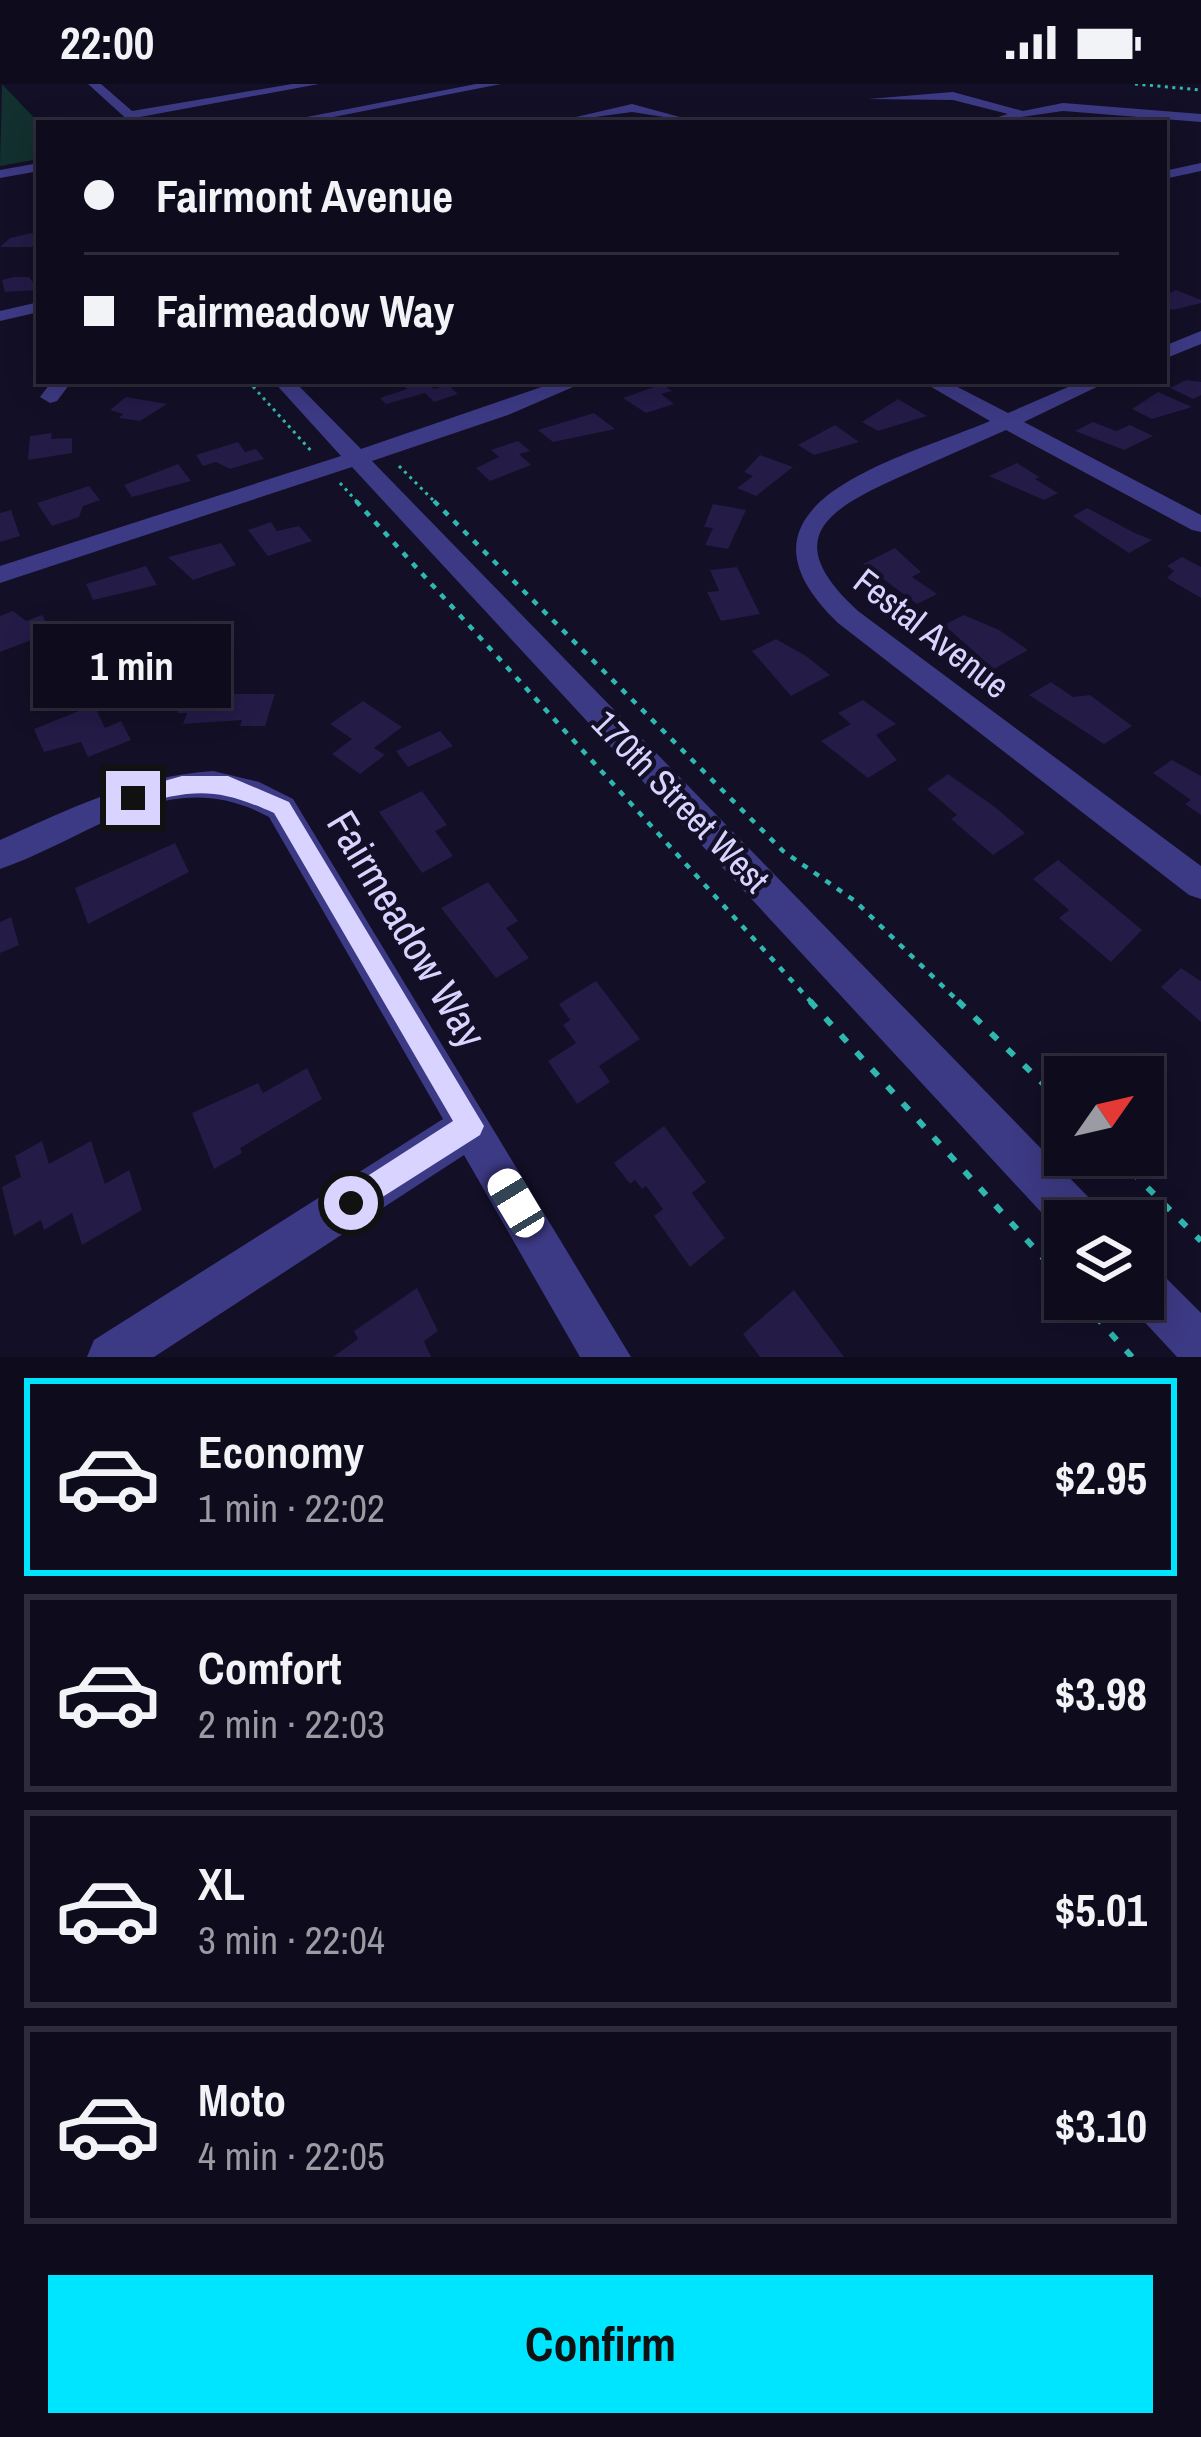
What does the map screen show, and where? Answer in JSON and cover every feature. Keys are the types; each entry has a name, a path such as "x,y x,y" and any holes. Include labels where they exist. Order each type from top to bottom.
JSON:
{"street":[{"path":"94,84 134,119 313,84"},
{"path":"298,120 496,84"},
{"path":"874,99 945,95 1018,113"},
{"path":"569,120 632,106 685,120"},
{"path":"994,120 1072,107 1201,118"},
{"path":"1167,174 1201,167"},
{"path":"0,174 36,168"},
{"path":"0,316 32,308"},
{"path":"1167,352 1201,337"},
{"name":"170th Street West","path":"286,384 1060,1200"},
{"path":"0,575 568,384"},
{"path":"937,384 1201,525"},
{"name":"Festal Avenue","path":"1092,384 833,498 817,512 805,542 813,580 848,617 1201,885"},
{"name":"Fairmeadow Way","path":"0,855 170,787 228,784 266,797 292,823 607,1357"},
{"path":"111,1357 471,1126"},
{"path":"1164,1309 1201,1348"}],"path":[{"path":"1135,84 1201,90"},
{"path":"252,384 356,459 783,851 855,902 1044,1085"},
{"path":"356,459 1044,1258"},
{"path":"1136,1176 1201,1241"},
{"path":"1099,1320 1132,1357"}],"green space":[{"path":"2,84 36,120 36,160 0,166"}],"building":[{"path":"36,234 36,244 0,247 10,238"},
{"path":"29,277 36,290 5,292 2,280"},
{"path":"1176,290 1201,303 1173,310 1167,307 1167,294"},
{"path":"1186,380 1201,382 1201,395 1193,399 1170,388"},
{"path":"401,384 428,384 434,389 448,385 458,394 434,402 425,393 386,404 380,398 407,389"},
{"path":"662,384 672,391 661,394 674,404 646,413 623,398"},
{"path":"1158,392 1192,407 1152,419 1132,409"},
{"path":"126,397 167,404 140,421 119,418 123,414 110,410"},
{"path":"898,399 927,416 878,431 862,422"},
{"path":"594,413 615,429 553,442 538,430"},
{"path":"1093,422 1116,431 1130,425 1153,436 1124,450 1075,431"},
{"path":"835,425 859,442 814,455 798,445"},
{"path":"52,433 51,439 72,438 72,453 28,460 30,436"},
{"path":"518,441 530,451 519,454 531,465 490,481 476,468 499,457 491,450"},
{"path":"238,442 245,452 256,449 264,459 230,469 216,462 203,466 196,455"},
{"path":"760,455 793,467 756,496 737,488 753,476 744,472"},
{"path":"1017,463 1058,493 1044,500 989,476"},
{"path":"178,464 191,481 132,497 124,485"},
{"path":"89,486 100,500 83,506 79,517 52,526 37,503"},
{"path":"713,504 746,510 728,549 705,545 713,528 704,527"},
{"path":"1087,508 1152,540 1129,553 1073,516"},
{"path":"11,510 20,536 0,542 0,513"},
{"path":"271,522 277,531 299,526 312,541 268,556 248,530"},
{"path":"221,543 236,565 193,580 168,557"},
{"path":"895,548 921,572 912,577 937,594 917,604 863,564"},
{"path":"1182,557 1201,567 1201,598 1167,578 1174,571 1167,566"},
{"path":"146,566 157,585 93,600 86,584"},
{"path":"737,567 760,614 721,621 707,592 719,591 710,570"},
{"path":"13,611 26,621 42,615 52,632 0,652 0,616"},
{"path":"964,615 999,630 1028,650 994,669 944,625"},
{"path":"776,639 830,675 791,696 752,651"},
{"path":"132,672 146,698 117,709 104,683"},
{"path":"1051,682 1073,697 1090,695 1132,726 1104,744 1029,695"},
{"path":"230,694 275,694 265,726 240,726 242,720 183,724 187,713 177,713 181,705 227,703"},
{"path":"863,700 896,724 876,735 897,760 868,778 821,741 851,724 838,713"},
{"path":"363,701 402,727 374,748 385,755 360,774 332,754 352,739 330,724"},
{"path":"94,705 105,728 121,721 131,740 88,757 81,742 44,752 34,729"},
{"path":"440,731 453,746 408,767 396,751"},
{"path":"1172,760 1201,776 1201,815 1185,804 1191,800 1153,773"},
{"path":"948,774 1025,833 993,855 951,819 957,815 927,789"},
{"path":"422,791 447,825 435,831 453,856 422,873 379,812"},
{"path":"175,843 189,872 88,924 75,888"},
{"path":"1058,860 1142,930 1111,962 1059,918 1069,910 1033,879"},
{"path":"488,882 518,921 506,928 529,958 496,978 441,908"},
{"path":"11,917 19,945 0,953 0,922"},
{"path":"1181,968 1201,981 1201,1022 1161,987"},
{"path":"596,981 640,1039 599,1066 610,1082 577,1104 548,1061 576,1043 563,1025 570,1020 559,1004"},
{"path":"307,1068 322,1099 214,1169 192,1113 258,1083 263,1093"},
{"path":"664,1126 706,1182 692,1193 725,1238 690,1267 654,1216 663,1209 646,1186 642,1189 635,1180 630,1184 614,1163"},
{"path":"42,1141 49,1164 91,1141 105,1184 129,1170 142,1210 82,1245 72,1213 44,1230 41,1220 14,1236 2,1187 21,1177 15,1156"},
{"path":"417,1288 438,1331 424,1341 431,1357 333,1357 358,1339 354,1331"},
{"path":"794,1290 844,1357 760,1357 743,1334"}],"route":[{"path":"133,798 182,784 228,784 266,797 281,808 471,1126 351,1203"}]}
